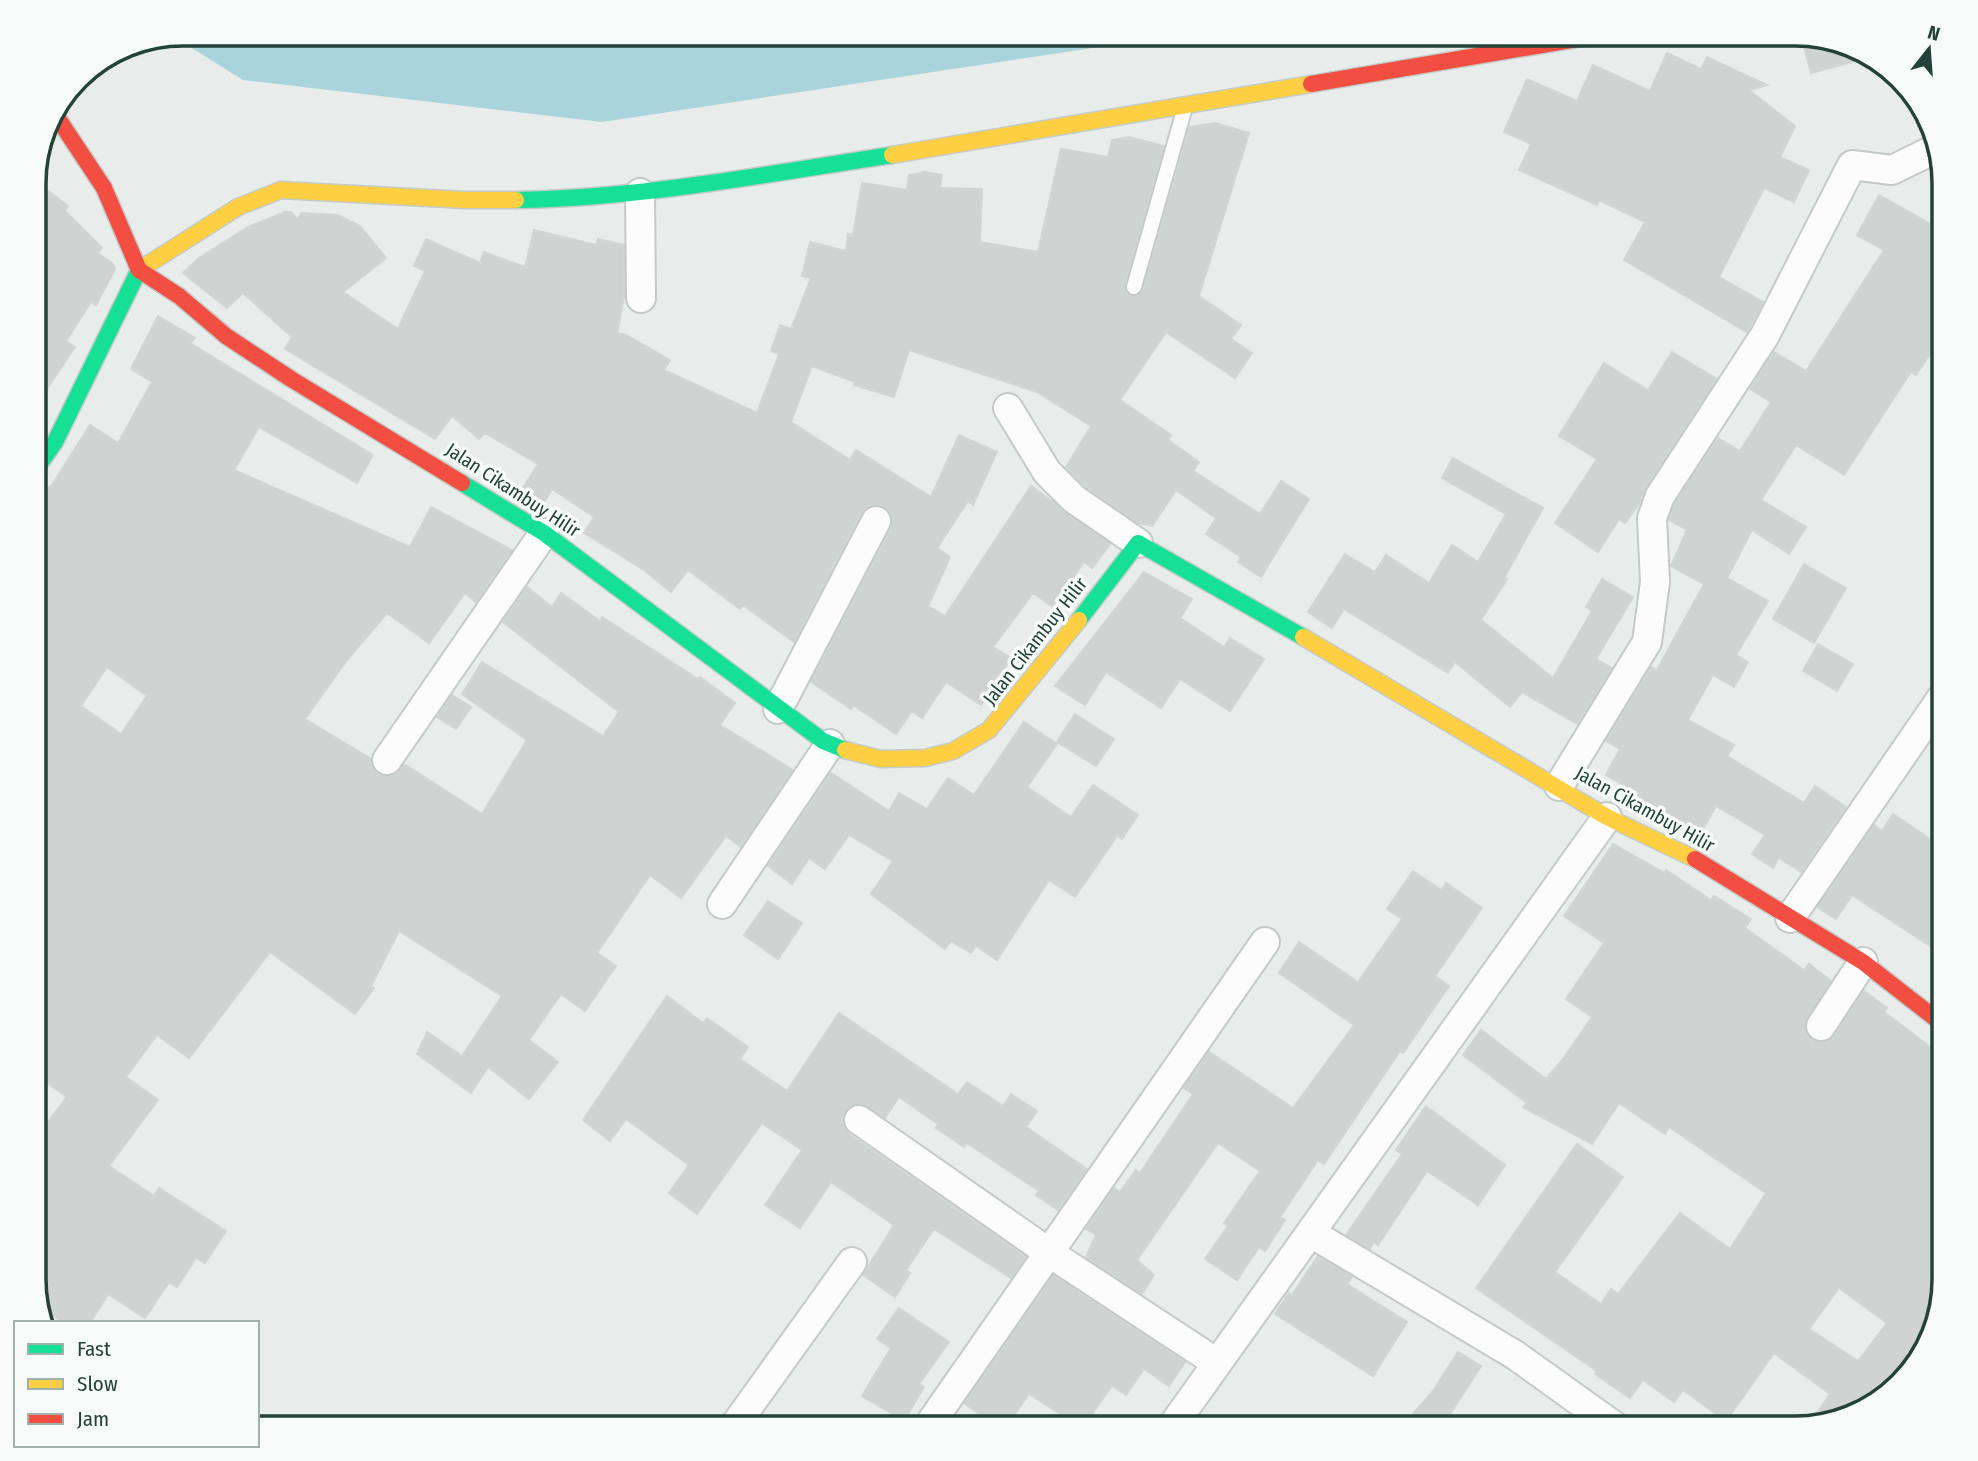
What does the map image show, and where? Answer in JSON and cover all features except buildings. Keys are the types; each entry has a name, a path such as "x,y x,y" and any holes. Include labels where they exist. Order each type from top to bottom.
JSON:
{"street":[{"path":"46,454 55,442 139,270 237,208 281,190 465,200 576,199 640,193 901,155 1537,46"},
{"path":"60,122 104,188 139,270"},
{"path":"1559,786 1647,642 1655,582 1652,518 1660,496 1765,335 1852,165 1892,170 1929,152"},
{"path":"640,193 641,298"},
{"name":"Jalan Cikambuy Hilir","path":"139,270 179,296 226,336 291,379 544,533 648,607 778,709 830,744 881,759 905,759 953,751 974,740 1005,714 1138,542 1559,786 1607,817 1691,856 1863,962 1932,1016"},
{"path":"1008,408 1047,472 1074,499 1138,542"},
{"path":"778,709 876,521"},
{"path":"387,760 544,533"},
{"path":"1790,918 1932,712"},
{"path":"722,904 830,744"},
{"path":"1179,1416 1607,817"},
{"path":"935,1416 1265,942"},
{"path":"1821,1026 1863,962"},
{"path":"859,1120 1048,1252 1217,1363"},
{"path":"1311,1233 1515,1355 1601,1416"},
{"path":"742,1416 852,1262"}],"lane":[{"path":"1134,287 1185,106"}],"water":[{"path":"189,46 1106,46 602,122 243,80"}],"traffic: fast":[{"path":"516,200 658,190 892,155"},
{"path":"46,455 55,442 139,270"},
{"path":"462,483 544,533 823,741 845,750"},
{"path":"1079,620 1138,543 1303,637"}],"traffic: slow":[{"path":"892,155 1311,84"},
{"path":"139,270 238,207 281,190 465,200 516,200"},
{"path":"845,750 881,759 925,758 953,751 989,730 1079,620"},
{"path":"1303,637 1607,817 1695,859"}],"traffic: jam":[{"path":"1311,84 1536,46"},
{"path":"60,122 104,188 139,270"},
{"path":"139,270 179,296 226,336 291,379 462,483"},
{"path":"1695,859 1863,962 1932,1016"}]}
